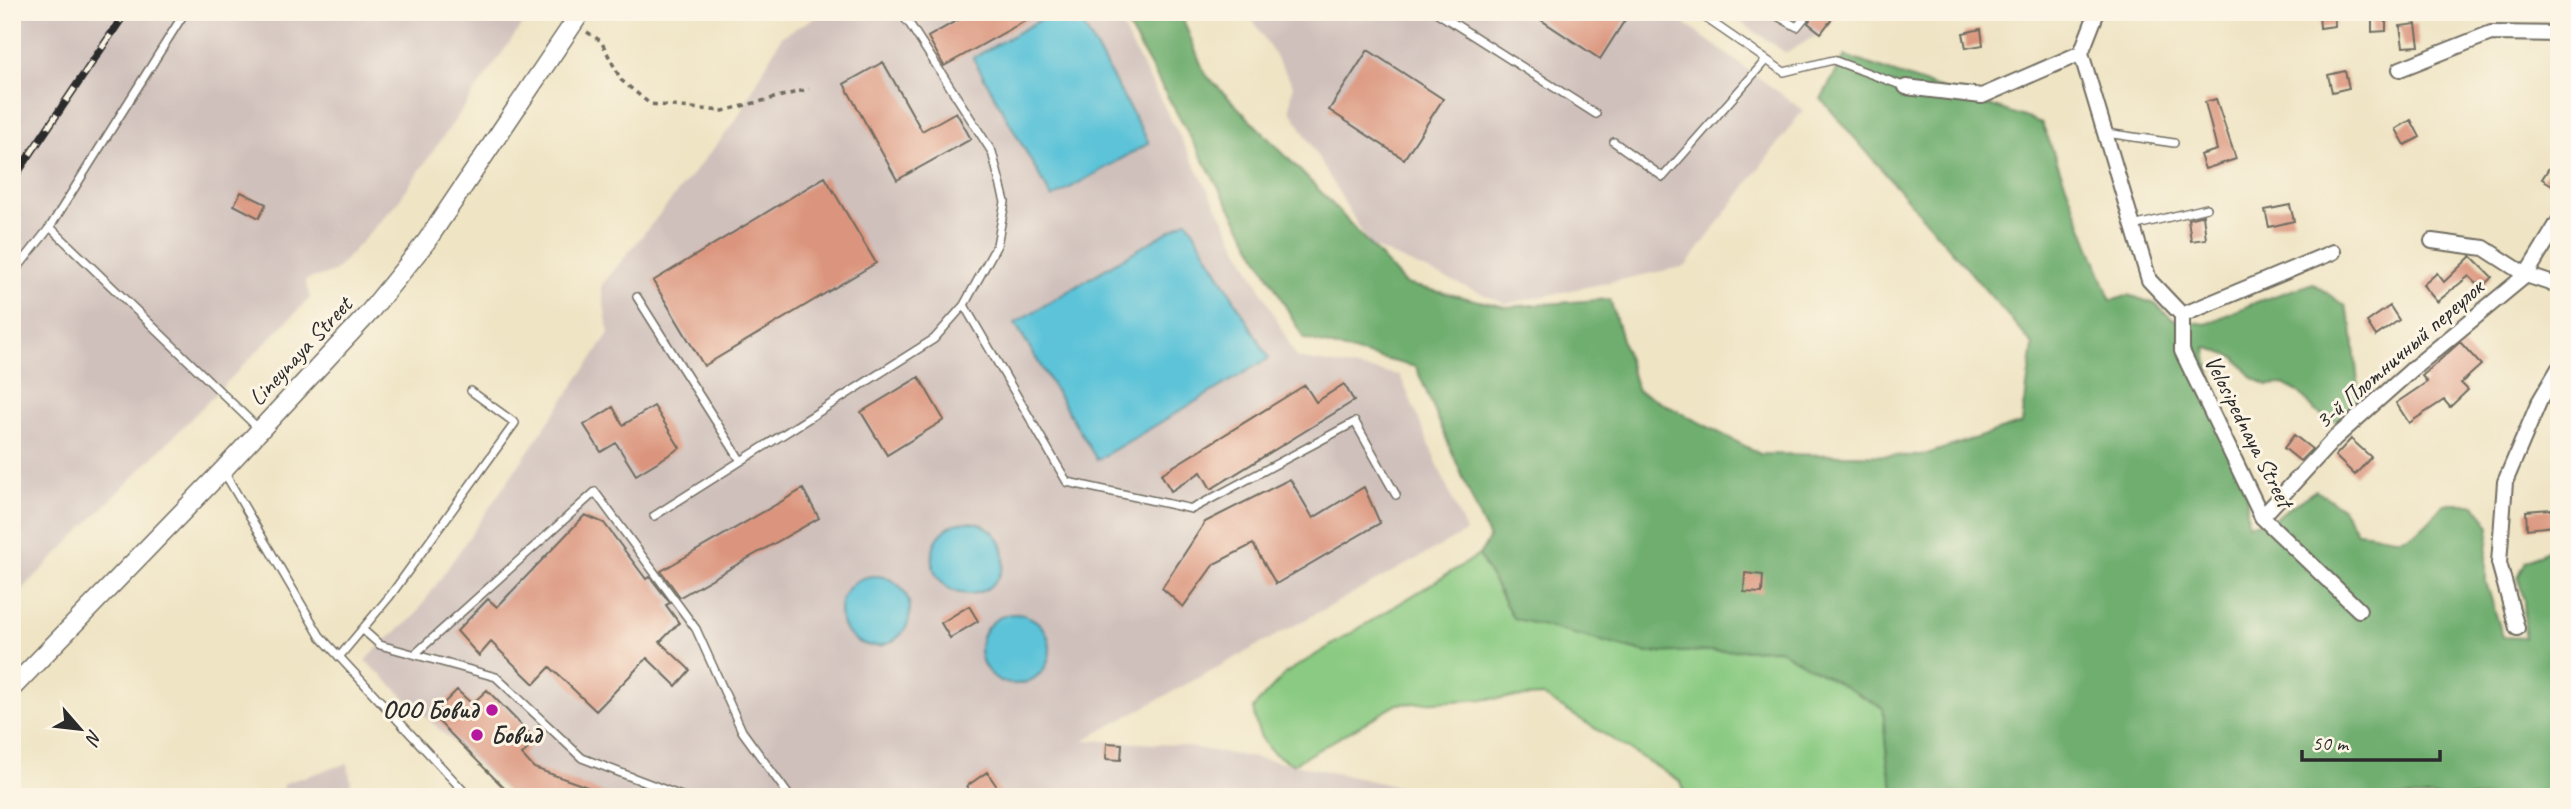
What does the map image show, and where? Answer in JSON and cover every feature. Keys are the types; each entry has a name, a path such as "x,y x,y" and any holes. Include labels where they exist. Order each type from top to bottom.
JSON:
{"street":[{"name":"Lineynaya Street","path":"12,688 261,431 368,315 426,242 581,12"},
{"path":"2097,12 2081,53 2149,280 2182,315 2333,252"},
{"path":"2400,69 2491,33 2559,34"},
{"path":"1906,87 1982,96 2081,53"},
{"name":"3-й Плотничный переулок","path":"2262,517 2335,438 2416,366 2526,275 2559,221"},
{"path":"2431,241 2484,247 2526,275 2559,286"},
{"name":"Velosipednaya Street","path":"2182,315 2182,351 2262,517 2359,610"},
{"path":"2517,628 2499,563 2505,482 2539,402 2559,368"}],"lane":[{"path":"12,275 50,227 185,12"},
{"path":"654,516 934,339 964,305 997,245 1005,202 992,152 902,12"},
{"path":"906,20 921,12"},
{"path":"1436,12 1596,114"},
{"path":"1698,12 1784,72 1833,60 1906,87"},
{"path":"1770,12 1797,27 1809,12"},
{"path":"1614,142 1663,177 1766,60"},
{"path":"2105,133 2174,143"},
{"path":"2133,226 2207,208"},
{"path":"50,227 261,431"},
{"path":"637,297 741,461"},
{"path":"964,305 1067,482 1192,509 1356,422 1396,495"},
{"path":"339,657 390,596 514,423 471,391"},
{"path":"223,470 320,636 468,797"},
{"path":"415,654 595,492 696,629 743,731 790,797"},
{"path":"362,629 380,645 496,677 582,758 684,797"}],"path":[{"path":"601,41 621,80 650,104 723,111 809,89"}],"shaded area":[{"path":"12,12 531,12 396,204 334,272 305,280 310,298 12,600"},
{"path":"825,12 1114,12 1297,358 1400,375 1466,532 1084,740 1176,745 1293,764 1447,797 512,797 366,661 380,645 414,617 609,334 601,286 735,122 782,36"},
{"path":"1669,12 1803,110 1686,266 1506,304 1370,246 1290,109 1293,85 1249,14"},
{"path":"1726,12 1837,12 1821,33 1786,53"},
{"path":"348,763 353,797 280,797 285,783"}],"green space":[{"path":"1120,12 1180,12 1205,74 1325,196 1405,284 1506,307 1610,299 1637,390 1760,454 1921,456 2022,423 2033,345 1821,99 1845,56 2042,123 2111,301 2129,295 2155,304 2172,319 2206,324 2259,301 2313,283 2345,306 2352,327 2359,393 2352,422 2331,420 2315,411 2300,393 2283,384 2267,385 2253,378 2236,358 2206,347 2215,392 2244,470 2248,524 2268,522 2316,490 2341,507 2357,532 2397,538 2408,536 2420,529 2444,504 2475,504 2490,527 2486,582 2503,637 2525,638 2524,600 2518,577 2526,561 2556,547 2559,552 2559,797 1975,797 1953,793 1948,797 1901,797 1896,791 1889,769 1883,708 1777,649 1647,653 1513,618 1479,555 1489,539 1416,367 1304,339"},
{"path":"1479,555 1513,618 1647,653 1777,648 1883,708 1889,769 1896,791 1901,797 1687,797 1681,782 1543,696 1398,704 1293,764 1269,749 1260,735 1253,708 1286,673"}],"water":[{"path":"1054,12 1076,12 1149,143 1052,198 973,58"},
{"path":"1187,220 1269,358 1097,460 1015,323"},
{"path":"968,522 988,528 998,538 1004,558 998,578 988,588 968,594 948,588 938,578 932,558 938,538 948,528"},
{"path":"882,576 895,582 904,591 908,597 908,625 900,636 889,644 868,646 850,636 842,625 840,604 850,586 861,578"},
{"path":"1022,614 1035,620 1044,629 1048,635 1048,663 1040,674 1029,682 1008,684 990,674 982,663 980,642 990,624 1001,616"}],"building":[{"path":"972,12 1041,12 944,66 928,37"},
{"path":"1529,12 1630,12 1600,59"},
{"path":"1815,12 1837,12 1821,33 1808,23"},
{"path":"2319,12 2334,12 2335,26 2320,28"},
{"path":"2372,12 2386,12 2386,31 2372,32"},
{"path":"2416,24 2419,46 2403,47 2400,26"},
{"path":"1981,29 1983,45 1966,48 1963,33"},
{"path":"1368,50 1443,99 1404,159 1329,110"},
{"path":"883,62 922,131 956,112 971,139 897,180 844,84"},
{"path":"2345,71 2349,88 2332,92 2328,75"},
{"path":"2216,99 2236,159 2205,169 2200,155 2217,150 2205,102"},
{"path":"2411,120 2420,137 2405,145 2396,129"},
{"path":"2559,152 2559,189 2542,179"},
{"path":"825,177 876,263 704,366 653,281"},
{"path":"241,192 266,204 259,218 234,205"},
{"path":"2290,205 2294,221 2269,227 2265,210"},
{"path":"2203,215 2206,239 2191,241 2188,219"},
{"path":"2471,256 2492,277 2481,288 2469,276 2437,302 2423,285 2437,273 2444,282"},
{"path":"2390,306 2399,320 2376,336 2367,322"},
{"path":"2460,342 2481,365 2461,383 2468,390 2450,407 2444,400 2409,423 2396,403 2427,382 2422,376"},
{"path":"919,377 944,420 887,455 861,412"},
{"path":"1344,384 1354,401 1211,489 1201,472 1171,491 1161,474 1305,385 1316,402"},
{"path":"654,406 680,448 636,475 616,443 601,452 584,425 613,407 623,425"},
{"path":"2294,435 2312,449 2300,461 2284,448"},
{"path":"2351,439 2371,457 2355,475 2335,456"},
{"path":"1290,479 1313,518 1364,487 1380,523 1276,584 1253,544 1214,564 1183,607 1162,588 1205,522"},
{"path":"803,489 819,518 680,597 661,571"},
{"path":"2551,509 2553,526 2527,529 2526,511"},
{"path":"585,515 604,523 646,579 650,577 670,603 666,605 679,623 660,642 690,670 676,686 647,658 596,711 550,667 534,684 491,642 479,656 457,631 488,599 497,607"},
{"path":"1745,573 1763,575 1762,593 1744,592"},
{"path":"969,606 978,621 950,638 941,623"},
{"path":"457,690 472,704 487,690 536,740 522,755 534,768 610,797 513,797 432,715"},
{"path":"1107,743 1122,744 1121,760 1106,759"},
{"path":"987,772 1004,797 974,797 967,786"}],"railway":[{"path":"12,181 126,12"}],"place":[{"name":"ООО Бовид","path":"492,710"},
{"name":"Бовид","path":"477,735"}]}
